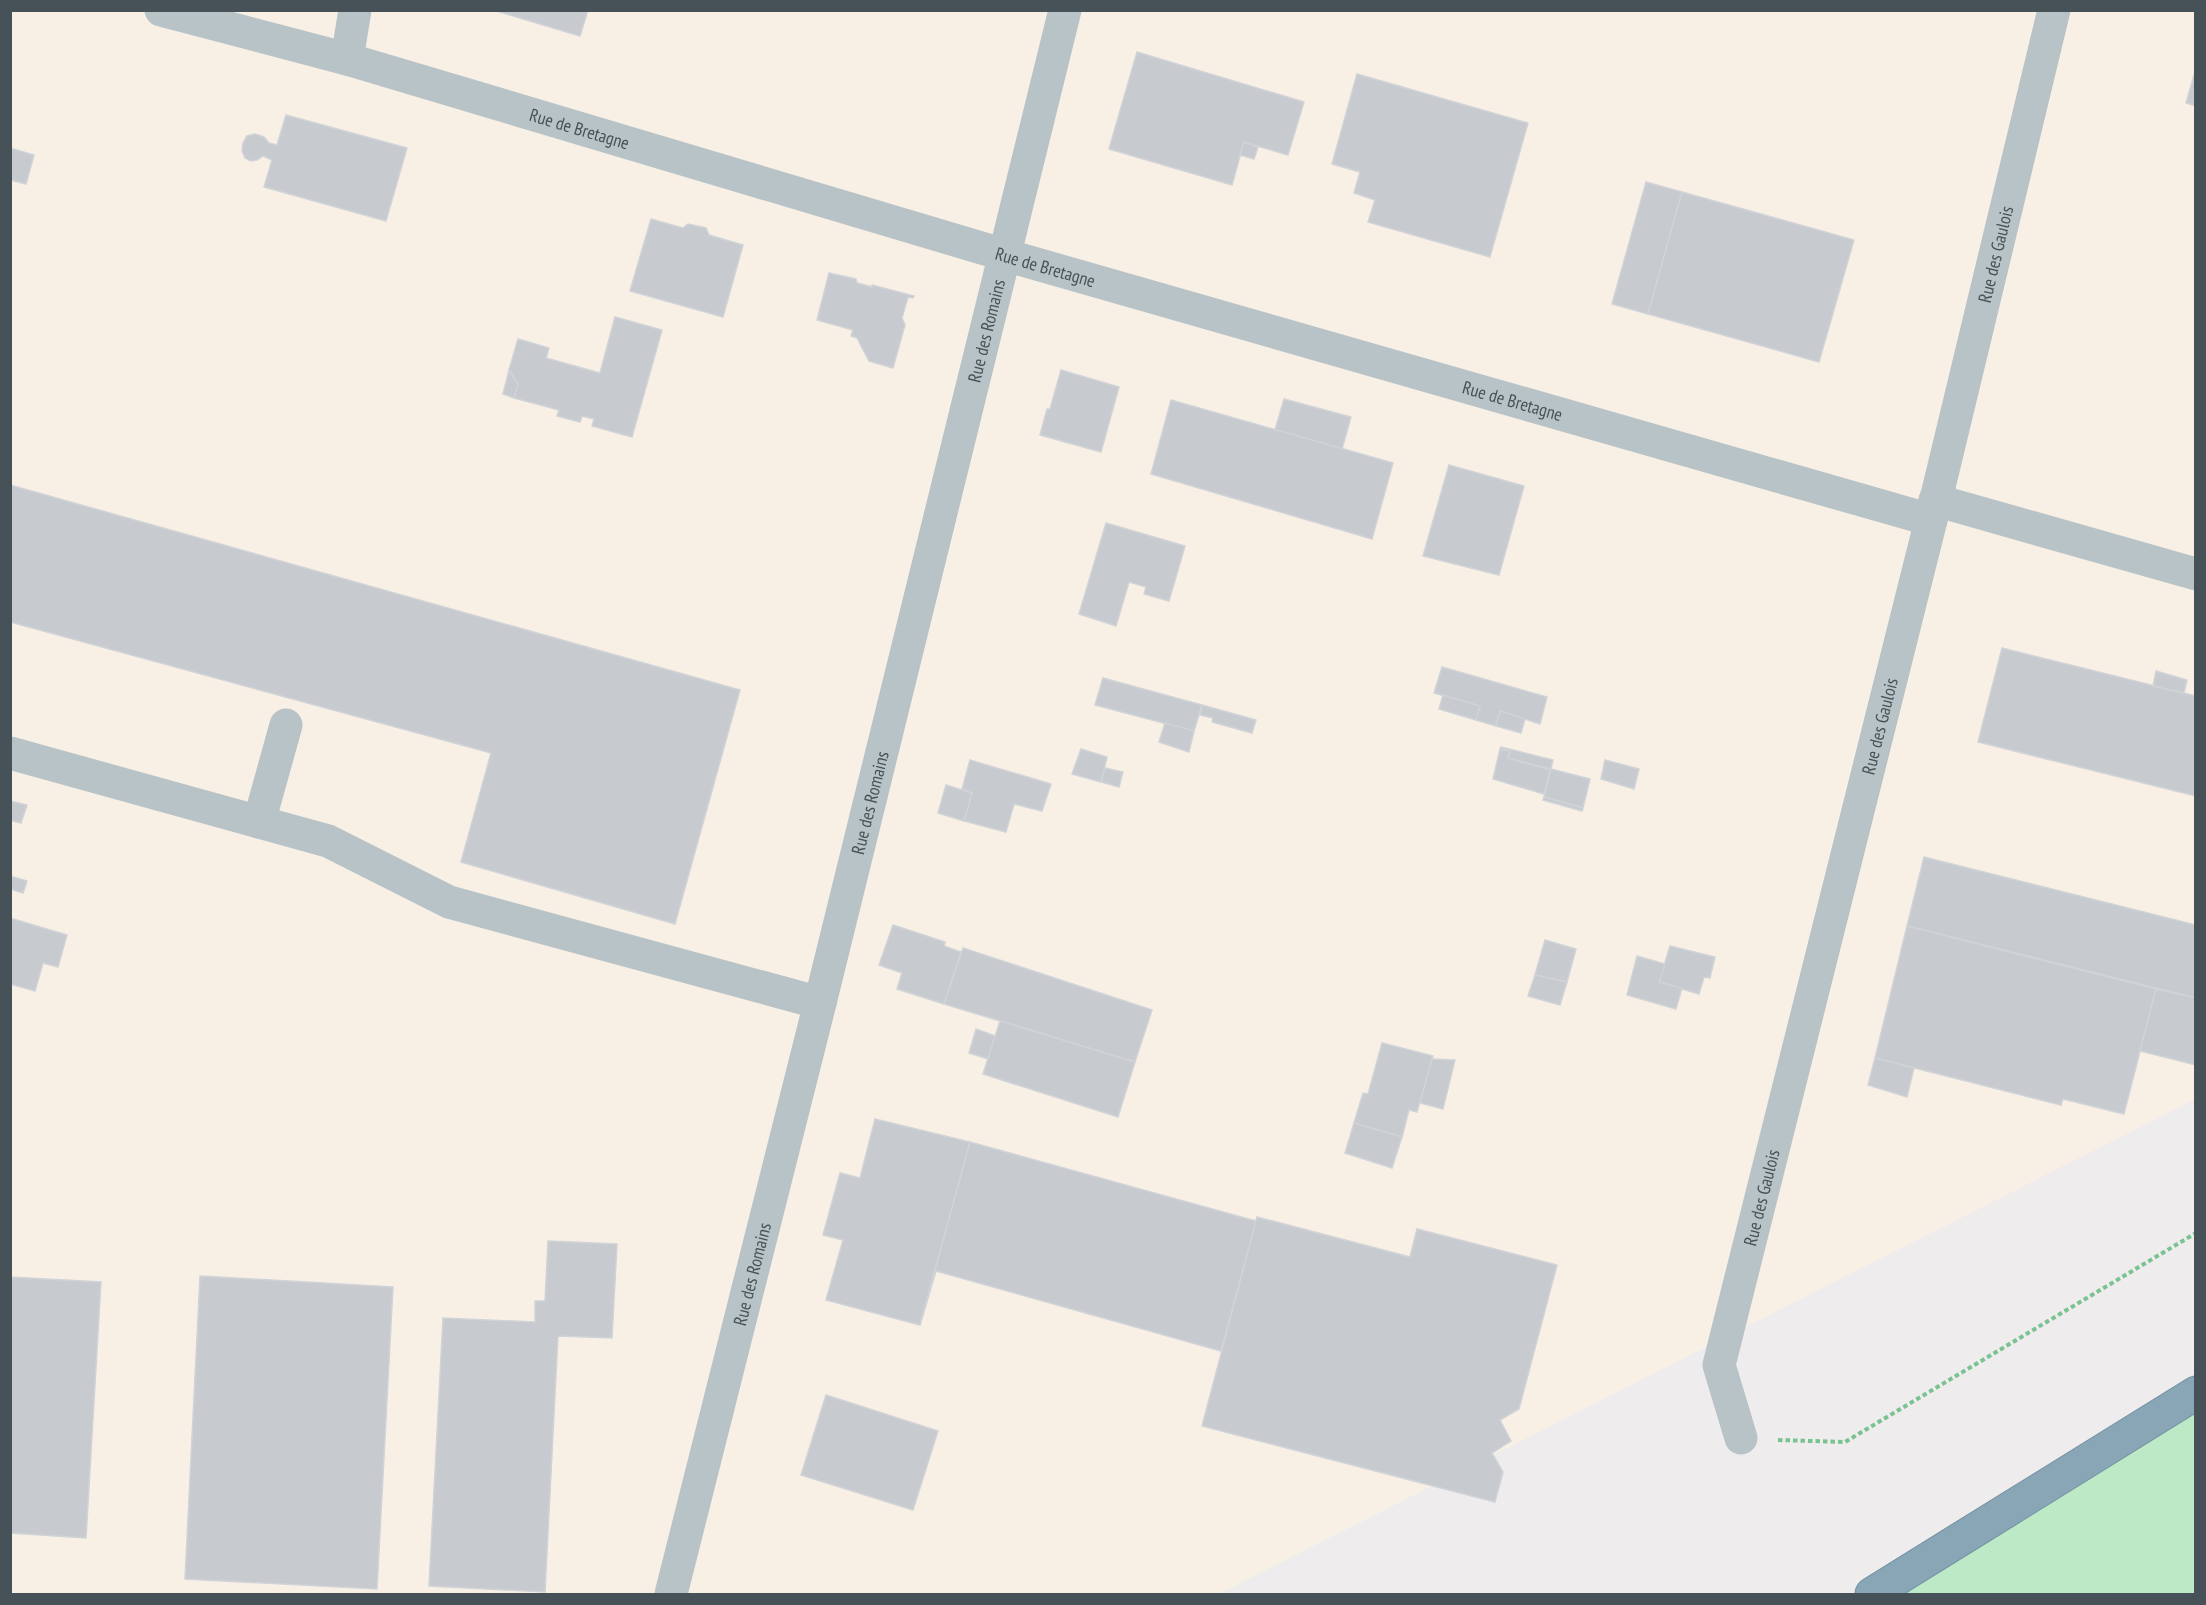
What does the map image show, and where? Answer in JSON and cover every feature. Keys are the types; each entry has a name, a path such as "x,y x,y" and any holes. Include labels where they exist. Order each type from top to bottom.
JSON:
{"highway":[{"path":"1872,1594 2196,1393"}],"street":[{"name":"Rue de Bretagne","path":"161,10 347,59 1005,255 1933,510 2196,574"},
{"path":"347,59 355,10"},
{"name":"Rue des Romains","path":"671,1594 820,1003 1065,10"},
{"name":"Rue des Gaulois","path":"1741,1438 1719,1365 1933,510 2054,10"},
{"path":"259,822 286,724"},
{"path":"10,753 328,841 449,902 820,1003"}],"path":[{"path":"1741,1438 1845,1442 2196,1233"}],"shaded area":[{"path":"11,11 2195,11 2195,1099 1219,1594 11,1594"}],"green space":[{"path":"2195,1413 2195,1594 1896,1594"}],"building":[{"path":"493,10 588,10 580,36"},
{"path":"1137,52 1304,102 1288,155 1244,142 1232,185 1109,149"},
{"path":"2196,68 2196,106 2186,103"},
{"path":"1357,74 1528,123 1490,257 1368,222 1375,200 1354,193 1360,172 1332,164"},
{"path":"286,115 407,148 386,221 264,187 272,160 263,156 251,161 245,158 242,151 243,143 247,136 255,134 277,145"},
{"path":"1244,142 1258,147 1254,159 1240,155"},
{"path":"10,148 34,155 26,184 10,180"},
{"path":"1646,182 1682,192 1648,314 1612,304"},
{"path":"1682,192 1854,240 1819,362 1648,314"},
{"path":"651,219 683,228 688,224 706,228 709,235 743,245 723,317 630,291"},
{"path":"829,273 856,279 857,283 914,296 913,298 908,297 902,318 905,325 893,368 869,361 857,338 851,336 853,330 817,320"},
{"path":"615,317 662,330 632,437 592,426 594,419 582,416 580,422 557,416 559,410 514,398 518,384 509,370 518,339 549,348 546,358 600,373"},
{"path":"509,370 518,384 514,398 503,394"},
{"path":"1061,370 1119,387 1101,452 1040,435"},
{"path":"1284,399 1351,417 1342,449 1275,430"},
{"path":"1171,400 1393,463 1372,539 1151,474"},
{"path":"1449,465 1524,486 1499,575 1423,556"},
{"path":"10,485 740,690 675,924 461,862 491,753 10,622"},
{"path":"1106,523 1185,546 1169,601 1144,594 1146,587 1129,582 1116,626 1079,614"},
{"path":"2002,648 2196,696 2196,796 1978,742"},
{"path":"1442,667 1547,697 1540,724 1500,711 1496,726 1476,720 1480,706 1434,693"},
{"path":"2156,671 2187,680 2184,693 2153,686"},
{"path":"1103,678 1202,705 1194,731 1095,705"},
{"path":"1443,695 1480,706 1476,720 1439,709"},
{"path":"1202,705 1256,720 1252,733 1212,722 1213,718 1200,715"},
{"path":"1500,711 1525,719 1521,733 1496,726"},
{"path":"1165,723 1194,731 1189,752 1159,742"},
{"path":"1501,747 1553,760 1551,769 1508,758 1510,751 1500,749"},
{"path":"1081,749 1107,757 1101,782 1072,774"},
{"path":"1500,749 1510,751 1508,758 1550,770 1544,794 1493,779"},
{"path":"970,760 1051,784 1042,811 1014,804 1006,832 964,821 972,793 962,789"},
{"path":"1605,760 1639,769 1634,789 1601,779"},
{"path":"1105,768 1123,772 1119,787 1101,782"},
{"path":"1551,769 1590,779 1583,808 1544,797"},
{"path":"946,785 972,793 964,821 938,813"},
{"path":"1544,797 1583,808 1582,811 1543,800"},
{"path":"10,801 27,805 21,823 10,820"},
{"path":"1924,857 2196,925 2196,998 1907,926"},
{"path":"10,876 27,881 23,893 10,889"},
{"path":"10,918 67,935 58,967 43,963 35,991 10,984"},
{"path":"893,925 945,942 944,946 961,952 944,1004 897,989 902,973 879,965"},
{"path":"1907,926 2156,989 2124,1114 2063,1099 2061,1105 1875,1058"},
{"path":"1545,940 1576,949 1567,982 1535,975"},
{"path":"1670,946 1715,957 1710,978 1704,977 1699,994 1659,982"},
{"path":"963,948 1152,1010 1135,1062 944,1004"},
{"path":"1637,956 1665,964 1659,982 1682,988 1676,1009 1627,995"},
{"path":"1535,975 1567,982 1560,1005 1528,996"},
{"path":"2156,989 2196,998 2196,1065 2140,1051"},
{"path":"1000,1021 1135,1062 1118,1117 983,1074"},
{"path":"976,1029 995,1036 988,1059 969,1053"},
{"path":"1382,1043 1433,1056 1417,1112 1409,1110 1402,1137 1354,1123 1363,1093 1368,1094"},
{"path":"1875,1058 1914,1068 1907,1097 1868,1085"},
{"path":"1432,1059 1455,1060 1443,1109 1420,1103"},
{"path":"875,1119 970,1142 920,1325 826,1300 843,1240 823,1235 840,1173 860,1178"},
{"path":"1354,1123 1402,1137 1392,1168 1345,1153"},
{"path":"970,1142 1256,1221 1221,1351 936,1271 920,1325"},
{"path":"1257,1217 1410,1257 1417,1229 1557,1265 1519,1409 1500,1420 1511,1441 1492,1453 1503,1472 1495,1502 1202,1426"},
{"path":"548,1241 617,1244 612,1338 558,1336 545,1592 429,1586 443,1318 535,1322 535,1301 545,1301"},
{"path":"200,1276 393,1287 377,1589 185,1579"},
{"path":"10,1277 101,1282 86,1538 10,1533"},
{"path":"826,1395 938,1431 913,1510 801,1475"}]}
